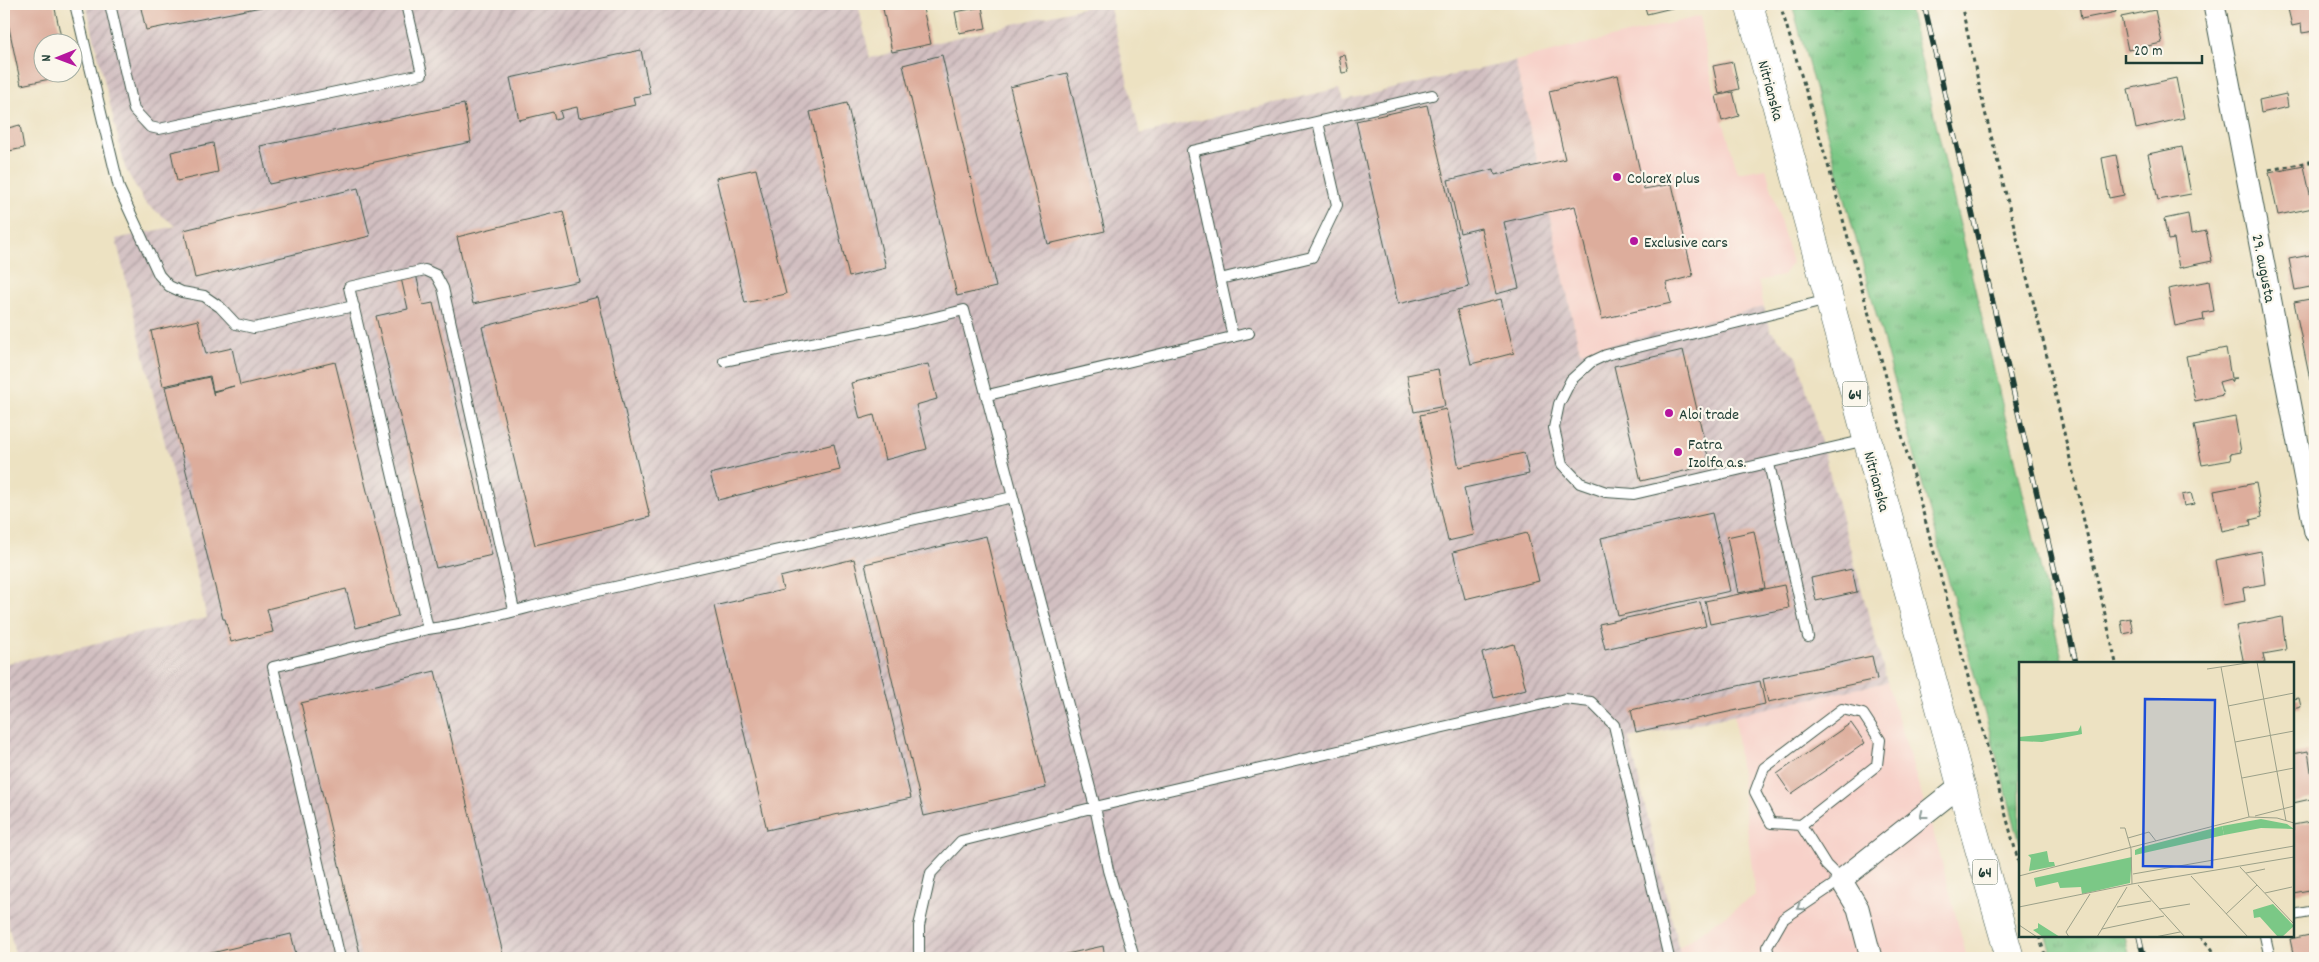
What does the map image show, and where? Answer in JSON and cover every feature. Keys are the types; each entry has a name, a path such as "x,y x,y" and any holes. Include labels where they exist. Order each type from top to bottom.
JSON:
{"main road":[{"name":"Nitrianska","path":"1749,4 1961,785 2010,958"}],"street":[{"name":"29. augusta","path":"2214,4 2315,532"},
{"path":"1872,958 1858,908 1841,880 1961,785"}],"lane":[{"path":"75,4 119,188 159,275 169,286 182,292 204,296 220,307 236,324 254,328 354,306"},
{"path":"110,4 134,110 150,126 159,129 422,74 406,4"},
{"path":"1233,337 1192,151 1432,95"},
{"path":"1220,279 1312,257 1337,205 1318,122"},
{"path":"428,629 349,287 425,270 436,275 443,288 514,610"},
{"path":"1829,300 1606,355 1591,362 1570,380 1559,404 1554,428 1562,464 1580,483 1606,492 1634,494 1769,464 1867,439"},
{"path":"724,361 915,322 964,310 988,395 1095,807 1108,870 1134,958"},
{"path":"988,395 1249,333"},
{"path":"1769,464 1808,637"},
{"path":"340,958 273,667 428,629 1014,497"},
{"path":"919,958 919,926 931,874 961,841 1095,807 1565,699 1591,702 1614,725 1669,958"},
{"path":"1842,710 1863,714 1880,740 1877,765 1801,825 1771,822 1755,792 1764,768 1842,710"},
{"path":"1770,958 1767,947 1783,919 1841,880 1826,865 1801,825"},
{"path":"2294,915 2315,911"},
{"path":"2265,937 2270,958"}],"path":[{"path":"1780,4 1830,172 2019,862"},
{"path":"1962,4 1986,112 2045,348 2116,662"},
{"path":"2247,174 2315,161"},
{"path":"2039,937 2046,958"},
{"path":"2201,937 2212,949 2216,958"}],"shaded area":[{"path":"86,4 858,4 870,58 1099,4 1109,4 1140,134 1340,88 1344,100 1515,61 1580,352 1764,307 1771,331 1798,359 1887,682 1629,738 1681,958 16,958 4,907 4,664 207,618 116,239 176,226 145,203 125,168"},
{"path":"1701,16 1703,40 1716,96 1738,173 1766,168 1792,263 1782,276 1758,281 1764,307 1580,352 1515,61"},
{"path":"1887,682 1938,848 1967,958 1681,958 1678,948 1755,895 1734,714"}],"green space":[{"path":"1792,4 1908,4 2063,662 2019,662 2019,839"},
{"path":"2047,937 2125,937 2130,958 2053,958"}],"building":[{"path":"4,4 54,4 60,32 32,32 32,82 35,82 21,85"},
{"path":"140,4 271,4 271,5 146,30"},
{"path":"882,4 922,4 931,44 892,52"},
{"path":"1644,4 1679,4 1680,6 1647,14"},
{"path":"2114,4 2116,12 2081,19 2079,5"},
{"path":"2301,4 2315,4 2315,31 2302,33 2301,24 2292,26 2288,9 2301,6"},
{"path":"982,7 986,28 959,33 955,12"},
{"path":"2155,10 2162,43 2128,50 2121,17"},
{"path":"641,50 650,94 633,97 635,105 579,118 577,107 560,111 562,118 555,120 553,112 519,120 510,78"},
{"path":"942,55 996,287 957,296 903,65"},
{"path":"1345,55 1349,72 1342,73 1339,56"},
{"path":"1733,62 1739,89 1719,94 1713,66"},
{"path":"1067,73 1105,231 1048,244 1010,87"},
{"path":"1618,75 1644,189 1672,184 1693,276 1666,283 1671,303 1602,319 1575,206 1504,222 1519,288 1496,294 1481,228 1460,233 1448,180 1494,169 1495,175 1565,159 1549,91"},
{"path":"2176,78 2184,118 2136,129 2128,89"},
{"path":"1733,92 1739,116 1722,121 1716,96"},
{"path":"2286,94 2288,107 2261,113 2259,100"},
{"path":"847,103 886,268 849,277 810,112"},
{"path":"464,104 471,142 269,184 260,146"},
{"path":"1427,105 1469,287 1398,304 1356,121"},
{"path":"20,125 24,148 4,152 4,129"},
{"path":"213,143 218,172 177,181 171,152"},
{"path":"2182,147 2191,194 2158,200 2148,154"},
{"path":"2116,155 2124,195 2109,198 2102,158"},
{"path":"2304,166 2313,208 2278,215 2269,173"},
{"path":"756,169 786,294 745,303 716,178"},
{"path":"358,188 370,236 195,278 184,230"},
{"path":"563,211 579,281 473,304 457,237"},
{"path":"2188,214 2191,234 2206,231 2212,261 2179,268 2174,239 2168,240 2164,219"},
{"path":"2315,254 2315,286 2295,290 2289,259"},
{"path":"416,274 423,305 433,303 492,555 436,568 376,316 408,309 401,278"},
{"path":"2209,281 2214,311 2203,313 2204,320 2175,326 2168,289"},
{"path":"598,297 650,517 535,545 482,327"},
{"path":"2315,298 2315,379 2310,380 2294,302"},
{"path":"1501,299 1514,353 1471,364 1457,310"},
{"path":"198,320 206,354 232,348 240,385 335,362 398,616 356,628 346,589 267,609 273,632 231,642 225,619 223,619 165,387 209,377 214,396 213,392 234,386 213,391 210,376 163,386 151,331"},
{"path":"2226,348 2231,378 2237,378 2232,379 2232,383 2230,379 2219,382 2223,395 2195,401 2186,356"},
{"path":"1683,350 1710,465 1641,481 1614,366"},
{"path":"928,364 937,399 916,405 927,449 885,460 874,415 860,419 851,383"},
{"path":"1438,369 1445,406 1414,412 1407,375"},
{"path":"1446,409 1459,467 1524,453 1529,474 1464,488 1474,535 1448,541 1420,415"},
{"path":"2235,417 2241,452 2230,454 2231,460 2202,465 2194,425"},
{"path":"834,444 840,470 718,500 710,474"},
{"path":"2256,483 2262,517 2250,520 2251,525 2222,531 2214,491"},
{"path":"2191,493 2194,504 2184,506 2182,495"},
{"path":"1712,513 1730,591 1618,616 1601,538"},
{"path":"1754,531 1765,588 1738,593 1727,537"},
{"path":"1527,533 1539,581 1465,599 1453,552"},
{"path":"986,536 1046,788 924,816 865,564"},
{"path":"2261,551 2265,584 2243,588 2245,601 2223,605 2215,560"},
{"path":"854,559 911,798 767,830 714,606 783,590 780,577"},
{"path":"1852,569 1857,592 1816,601 1811,578"},
{"path":"1784,585 1789,608 1710,624 1705,601"},
{"path":"1700,602 1706,626 1605,649 1599,624"},
{"path":"2282,617 2286,650 2263,654 2265,662 2242,662 2236,626"},
{"path":"2130,618 2133,632 2123,634 2121,620"},
{"path":"1514,644 1526,689 1494,698 1482,653"},
{"path":"1872,656 1877,679 1768,702 1763,679"},
{"path":"435,671 504,958 361,958 301,703"},
{"path":"1760,681 1765,704 1636,732 1631,710"},
{"path":"2299,698 2301,707 2294,709 2294,699"},
{"path":"1851,723 1865,743 1791,794 1777,774"},
{"path":"2308,751 2315,798 2294,803 2294,754"},
{"path":"2315,821 2315,889 2294,893 2294,825"},
{"path":"291,934 297,958 191,958"},
{"path":"2315,934 2315,958 2294,958 2290,939"},
{"path":"1103,946 1105,958 1053,958 1053,957"}],"railway":[{"path":"1924,4 2076,662"},
{"path":"2139,937 2144,958"}],"place":[{"name":"ColoreX plus","path":"1617,177"},
{"name":"Exclusive cars","path":"1634,241"},
{"name":"Aloi trade","path":"1669,413"},
{"name":"Fatra Izolfa a.s.","path":"1678,452"}]}
